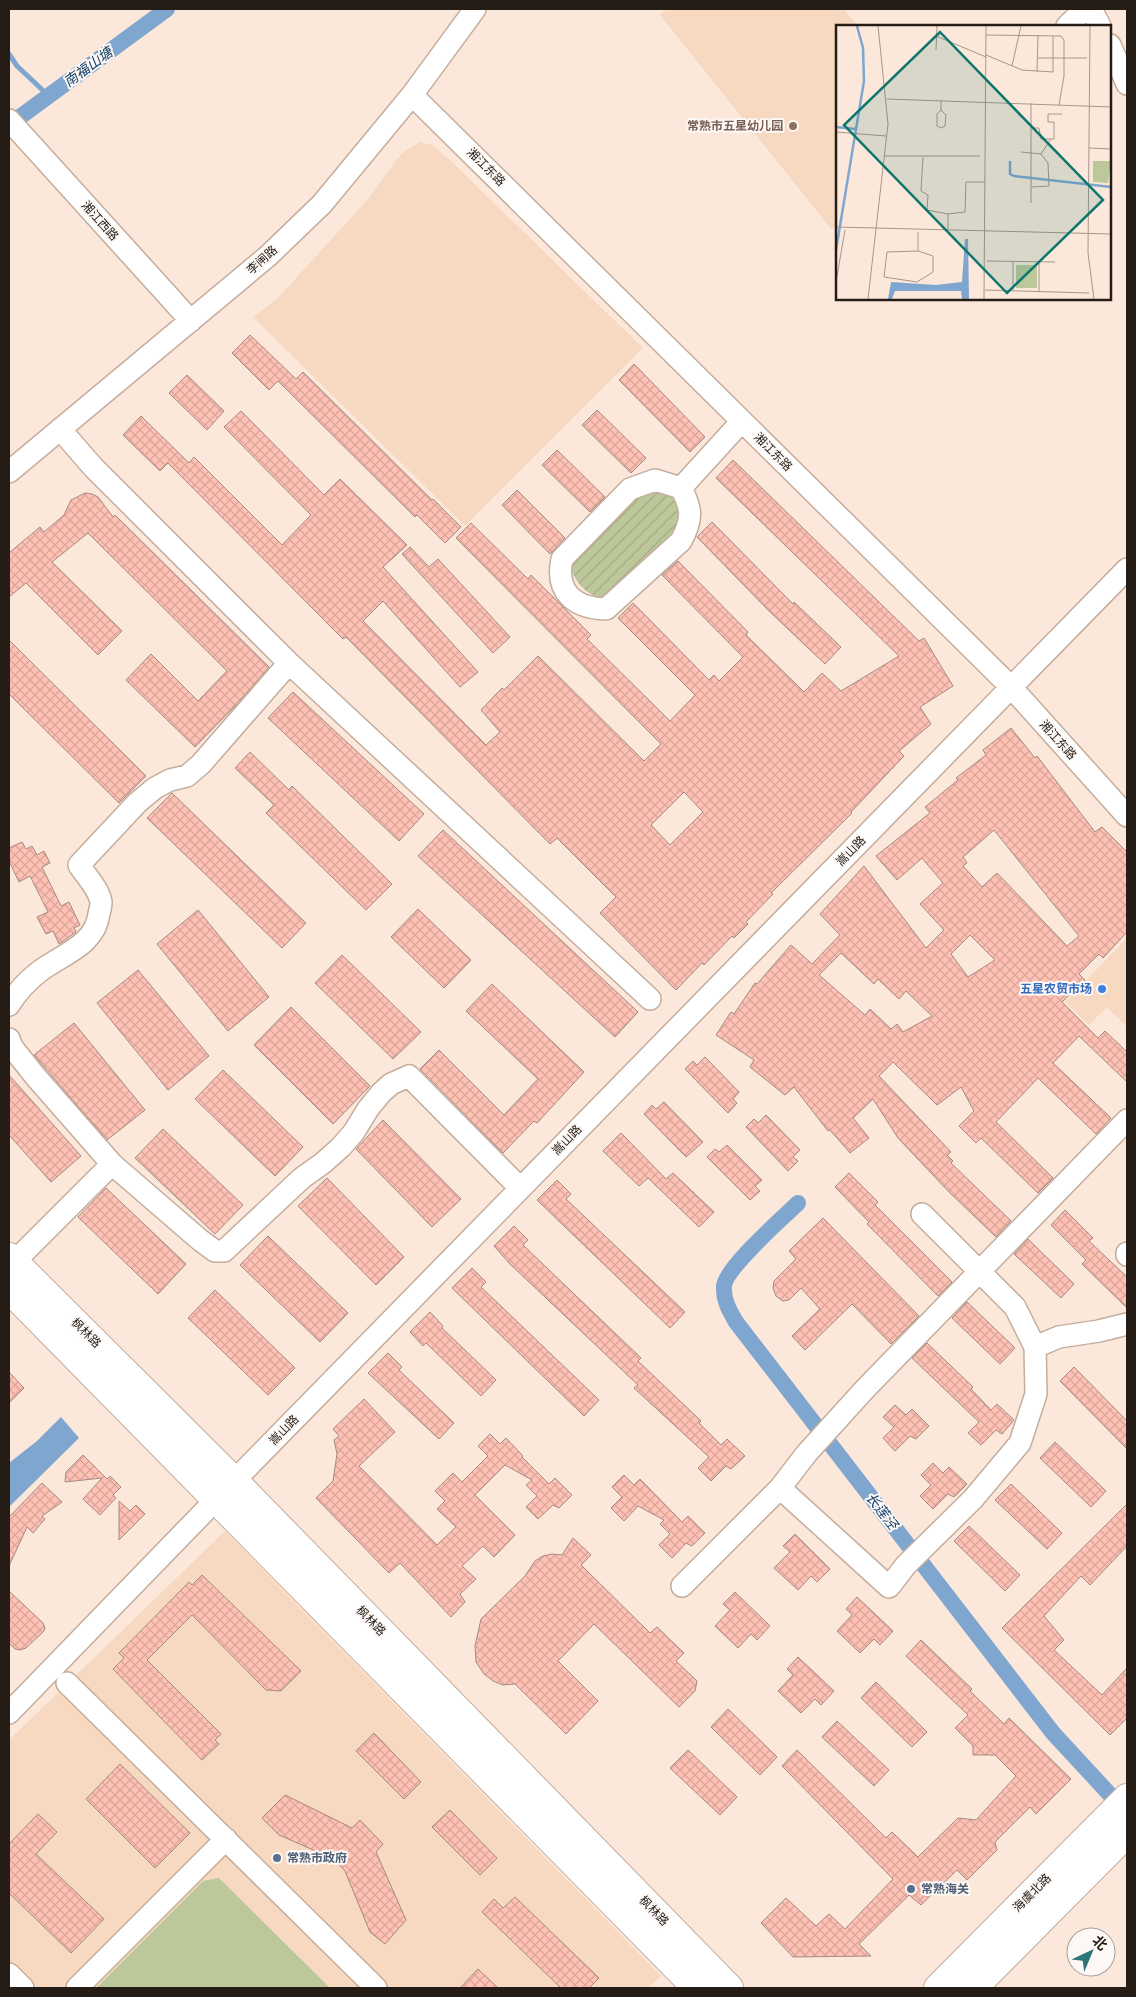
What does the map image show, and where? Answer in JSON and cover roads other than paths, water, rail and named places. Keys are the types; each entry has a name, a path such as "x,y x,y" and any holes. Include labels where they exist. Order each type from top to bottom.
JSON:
{"main road":[{"name":"枫林路","path":"11,1259 225,1490 697,1988"},
{"name":"枫林路","path":"9,1289 225,1490 729,1988"},
{"name":"海虞北路","path":"973,1988 1112,1837 1127,1798"},
{"name":"海虞北路","path":"938,1988 1112,1837"}],"street":[{"name":"李闸路","path":"9,472 268,256 322,204 412,95 475,9"},
{"path":"1068,25 1085,9"},
{"path":"1091,9 1099,25"},
{"path":"1111,46 1127,84"},
{"name":"湘江东路","path":"412,95 1011,687 1127,816"},
{"name":"湘江西路","path":"9,120 191,321"},
{"path":"681,488 742,421"},
{"path":"60,429 93,467 289,663 650,999"},
{"path":"655,480 681,488 688,501 690,512 689,526 681,541 606,609 583,605 569,596 562,586 559,572 562,559 630,489 655,480"},
{"name":"嵩山路","path":"9,1713 1127,568"},
{"path":"9,1005 24,985 39,972 74,951 87,940 96,928 101,902 95,888 79,865 138,803 155,788 170,780 187,776 201,764 289,663"},
{"path":"9,1039 12,1047 35,1076 112,1164 215,1251 224,1251 302,1178 341,1147 361,1122 368,1109 386,1088 409,1076 520,1188"},
{"path":"682,1586 780,1488 807,1454 866,1389 1126,1123"},
{"path":"11,1259 112,1164"},
{"path":"780,1488 888,1587 906,1565 973,1499 1020,1443 1036,1394 1035,1347 1015,1307 922,1214"},
{"path":"1035,1347 1059,1337 1099,1331 1127,1324"},
{"path":"67,1683 376,1988"},
{"path":"77,1988 226,1839"},
{"path":"9,1974 23,1988"}],"water":[{"path":"61,1417 79,1438 9,1507 9,1463 37,1441"}],"waterway":[{"name":"南福山塘","path":"9,125 167,9"},
{"path":"9,54 17,66 50,97"},
{"name":"长莲泾","path":"798,1203 744,1255 727,1278 724,1291 731,1313 736,1322 1053,1733 1126,1812"}],"place":[{"name":"常熟市五星幼儿园","path":"793,126"},
{"name":"五星农贸市场","path":"1102,989"},
{"name":"常熟市政府","path":"277,1858"},
{"name":"常熟海关","path":"911,1889"}]}
